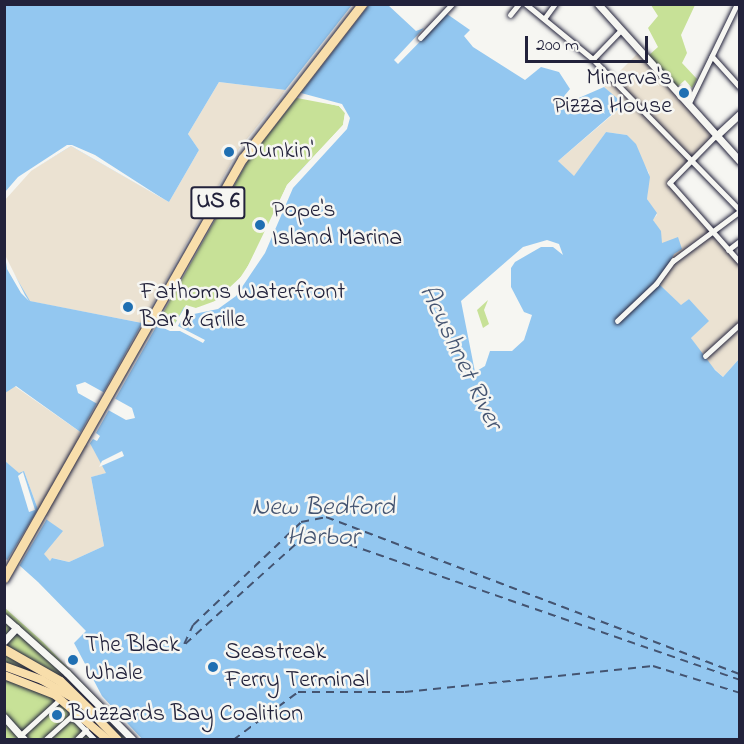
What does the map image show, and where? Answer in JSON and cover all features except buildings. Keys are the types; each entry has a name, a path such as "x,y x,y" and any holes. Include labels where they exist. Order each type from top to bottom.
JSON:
{"highway":[{"name":"US 6","path":"4,578 63,479 243,158 362,4"},
{"path":"5,647 60,681 96,716"}],"main road":[{"path":"4,666 57,688 96,716 118,740"},
{"path":"4,675 55,695 108,740"}],"street":[{"path":"420,38 452,4"},
{"path":"510,15 519,4"},
{"path":"526,4 593,59 740,210 673,261 656,284 617,321"},
{"path":"544,19 555,4"},
{"path":"597,4 740,161"},
{"path":"688,105 737,4"},
{"path":"733,12 740,19"},
{"path":"593,59 620,31"},
{"path":"712,56 740,87"},
{"path":"740,114 669,183 740,262"},
{"path":"728,250 740,241"},
{"path":"705,356 740,324"},
{"path":"4,617 133,740"},
{"path":"5,647 16,628"},
{"path":"4,717 23,737 57,702"},
{"path":"45,740 71,716 95,740"},
{"path":"76,740 86,730"}],"shaded area":[{"path":"639,52 716,136 670,183 739,262 739,359 723,377 705,360 691,338 708,321 689,299 681,306 660,285 665,245 648,243 660,231 649,214 653,219 657,215 647,199 649,173 627,135 606,132 574,177 558,161 624,105 604,87"},
{"path":"219,82 286,90 239,149 142,323 29,301 5,257 6,193 43,160 71,146 169,202 199,150 188,134"},
{"path":"13,385 86,436 107,473 91,477 104,546 69,562 53,558 50,561 43,554 47,549 40,515 24,471 19,474 5,461 5,393"}],"green space":[{"path":"651,5 695,5 681,35 687,53 682,63 697,79 692,88 685,80 677,87 648,56 658,47 648,28 658,16"},
{"path":"297,98 339,106 345,113 343,125 287,185 244,274 215,301 196,308 184,308 172,329 158,322 249,159"},
{"path":"488,300 484,310 489,324 483,328 477,310"},
{"path":"4,607 43,642 137,739 5,739"}],"water":[{"name":"New Bedford Harbor","path":"5,5 388,5 416,31 424,28 394,60 398,64 447,14 470,30 464,36 473,47 525,80 541,67 559,72 570,89 565,95 572,101 604,87 624,104 558,161 574,176 606,132 627,135 636,144 650,177 647,199 657,213 653,220 661,231 662,243 678,237 682,249 674,254 660,285 681,305 689,299 709,321 691,338 715,370 723,377 739,359 739,739 142,739 102,696 74,643 86,631 19,565 5,559 5,461 19,473 24,471 40,515 63,531 44,554 50,561 52,558 69,562 104,546 91,477 106,473 86,436 16,386 5,393 4,257 30,301 142,323 153,330 158,322 172,329 184,307 206,310 238,286 263,247 298,173 345,125 347,116 341,106 286,90 219,82 188,134 199,150 169,202 71,146 27,173 7,193 5,200","holes":["547,240 559,244 563,255 553,247 541,247 515,262 511,268 511,287 524,312 532,315 524,340 512,351 490,351 485,366 475,372 461,301 523,247","85,382 132,408 135,418 126,420 78,393 76,385"]}],"pier":[{"path":"352,5 369,5 301,93 342,104 350,118 347,129 293,188 265,253 236,296 218,309 194,314 194,319 186,315 191,312 187,310 178,326 205,340 203,343 180,331 170,331 157,325 114,401 102,395 144,320 152,326 159,319 172,329 186,305 196,308 209,306 236,284 257,252 287,185 343,125 345,113 339,106 283,93"},
{"path":"67,145 72,145 95,155 165,200 71,146 31,171 5,200 5,192 18,177"},
{"path":"5,255 29,301 21,293 7,269"},
{"path":"98,401 110,408 96,433 100,436 97,441 93,439 88,446 79,435"},
{"path":"122,451 124,456 99,467 102,461"},
{"path":"23,472 35,510 29,512 18,476"},
{"path":"38,509 48,517 18,568 5,564"}],"ferry route":[{"path":"184,644 193,625 301,522 326,517 740,674"},
{"path":"185,644 310,531 740,680"},
{"path":"233,740 298,692 405,692 653,666 740,693"}],"place":[{"name":"Minerva's Pizza House","path":"684,93"},
{"name":"Dunkin'","path":"229,152"},
{"name":"Pope's Island Marina","path":"260,225"},
{"name":"Fathoms Waterfront Bar & Grille","path":"128,307"},
{"name":"The Black Whale","path":"73,660"},
{"name":"Seastreak Ferry Terminal","path":"213,667"},
{"name":"Buzzards Bay Coalition","path":"57,715"}],"water label":[{"name":"Acushnet River","path":"459,358"}]}
